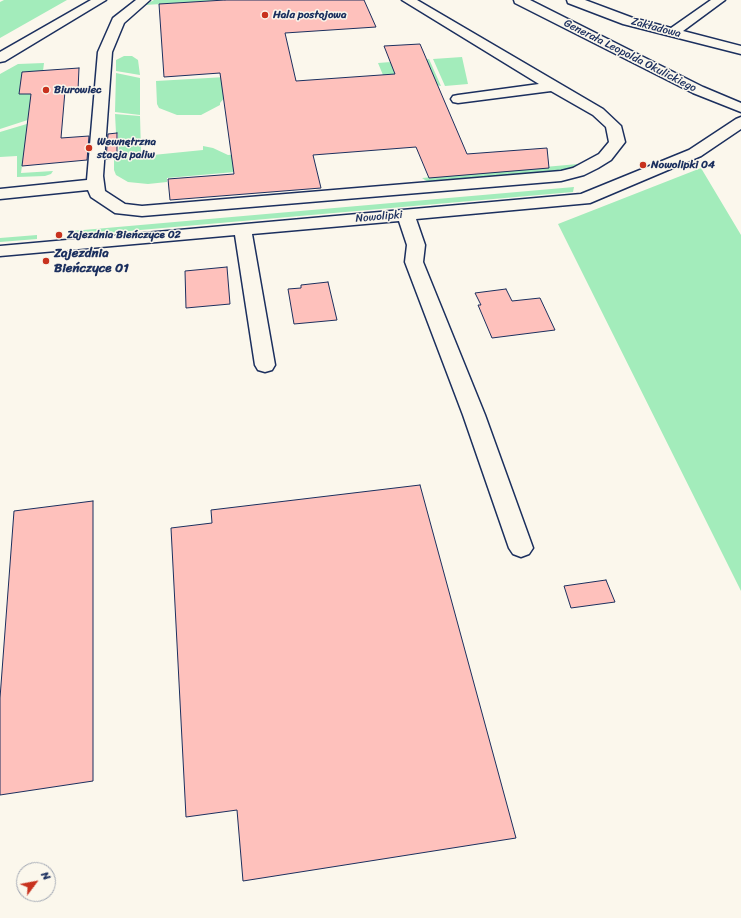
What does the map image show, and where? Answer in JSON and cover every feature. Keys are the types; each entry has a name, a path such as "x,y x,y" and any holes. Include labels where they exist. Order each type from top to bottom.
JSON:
{"street":[{"path":"0,58 100,0"},
{"path":"144,0 118,21 105,52 95,176 97,193 121,209 142,211 561,176 578,172 592,165 605,157 617,142 613,126 603,117 554,86 408,0"},
{"name":"Generała Leopolda Okulickiego","path":"520,0 698,90 741,108"},
{"name":"Zakładowa","path":"573,0 622,19 741,50"},
{"path":"672,33 719,0"},
{"path":"458,99 554,86"},
{"name":"Nowolipki","path":"0,251 584,199 695,153 741,122"},
{"path":"0,194 96,184"},
{"path":"406,215 416,245 414,262 474,415 521,548"},
{"path":"243,230 265,365"}],"green space":[{"path":"4,0 67,0 0,38 0,2"},
{"path":"154,0 225,0 145,5"},
{"path":"124,56 132,56 138,60 140,75 116,71 116,60"},
{"path":"462,57 468,84 445,86 433,59"},
{"path":"429,59 441,86 383,75 378,63"},
{"path":"44,63 43,71 22,72 19,94 31,94 40,116 0,129 0,74 18,64"},
{"path":"116,73 140,78 140,115 115,112"},
{"path":"243,76 220,103 220,105 201,115 177,115 159,108 157,104 156,81"},
{"path":"115,114 140,116 141,152 143,156 203,150 203,146 213,148 228,155 253,153 257,170 167,178 167,182 148,184 128,182 116,175 114,170 114,158 118,158 119,144 130,142 130,140 118,143"},
{"path":"40,120 25,145 21,173 53,171 51,174 45,176 17,177 17,156 0,157 0,132"},
{"path":"578,164 570,170 428,182 422,178"},
{"path":"701,168 741,235 741,591 558,224"},
{"path":"574,187 573,192 72,236 72,231"},
{"path":"37,235 37,239 0,242 0,238"}],"building":[{"path":"225,0 364,0 376,27 285,33 296,81 395,74 384,46 420,44 467,154 547,148 549,168 429,178 416,147 313,155 321,188 170,200 168,179 234,174 220,73 164,77 159,4"},
{"path":"79,68 78,90 65,91 61,138 89,136 87,160 22,166 31,94 19,94 22,72"},
{"path":"117,133 117,158 106,159 108,134"},
{"path":"227,267 230,304 186,308 185,271"},
{"path":"328,282 337,320 294,324 288,289 301,288 301,285"},
{"path":"506,289 512,301 540,298 555,330 492,338 478,305 481,305 475,293"},
{"path":"420,485 516,838 243,881 237,810 186,817 171,528 212,523 211,510"},
{"path":"93,501 93,781 0,795 0,698 14,511"},
{"path":"606,580 615,602 571,608 564,586"}],"place":[{"name":"Hala postojowa","path":"265,15"},
{"name":"Biurowiec","path":"46,90"},
{"name":"Wewnętrzna stacja paliw","path":"89,148"},
{"name":"Nowolipki 04","path":"643,165"},
{"name":"Zajezdnia Bieńczyce 02","path":"59,235"},
{"name":"Zajezdnia Bieńczyce 01","path":"46,261"}]}
